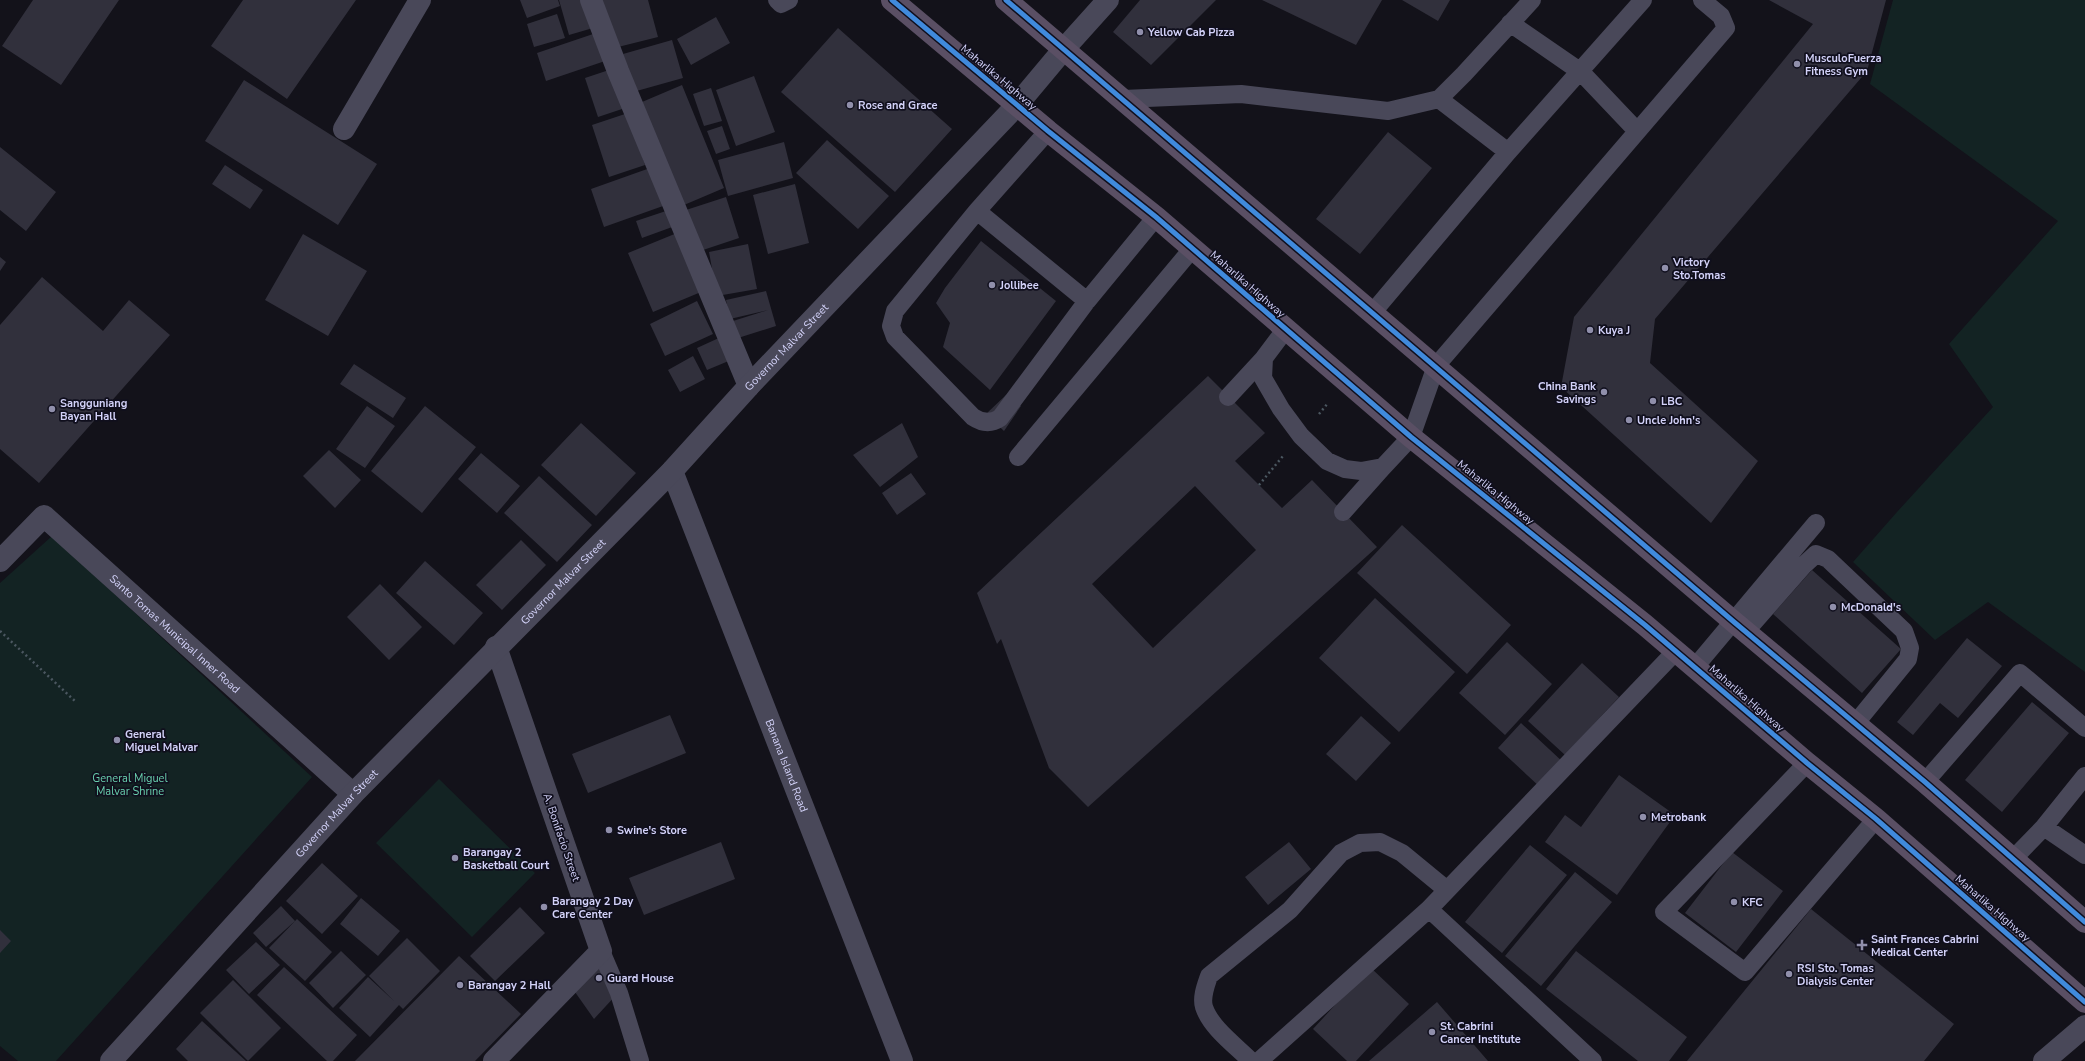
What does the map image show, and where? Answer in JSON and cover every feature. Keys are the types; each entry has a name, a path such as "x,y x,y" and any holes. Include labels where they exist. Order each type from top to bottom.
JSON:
{"highway":[{"name":"Maharlika Highway","path":"892,0 1048,131 1156,217 1285,330 1411,437 1695,667 1807,763 1876,819 2085,1002"},
{"path":"1006,0 1925,782 2012,860 2085,922"}],"street":[{"path":"344,129 420,0"},
{"path":"591,0 618,71 749,386"},
{"name":"Governor Malvar Street","path":"110,1061 352,794 672,471 749,386 1017,105 1063,50 1108,0"},
{"name":"Banana Island Road","path":"672,471 902,1061"},
{"name":"Santo Tomas Municipal Inner Road","path":"0,561 44,516 352,794"},
{"name":"A. Bonifacio Street","path":"496,647 601,951"},
{"path":"494,1061 601,951"},
{"path":"2044,1061 2085,1026"}],"lane":[{"path":"777,0 781,4 789,0"},
{"path":"1123,99 1240,94 1388,111 1438,99 1464,74 1532,0"},
{"path":"1373,312 1508,152 1581,72 1643,0"},
{"path":"1343,512 1382,466 1411,437 1436,366 1726,28 1721,16 1702,0"},
{"path":"1510,23 1581,72 1637,131"},
{"path":"1438,99 1508,152"},
{"path":"1048,131 977,211 895,311 891,326 895,337 973,417 986,422 994,422 1000,418 1087,301 1156,217"},
{"path":"977,211 1087,301"},
{"path":"1018,457 1192,248"},
{"path":"1228,397 1264,358 1285,330"},
{"path":"1264,358 1263,378 1280,410 1301,436 1327,461 1345,469 1361,472 1382,466"},
{"path":"1740,626 1816,523"},
{"path":"1695,667 1816,554 1828,559 1904,631 1910,648 1908,659 1855,724"},
{"path":"1259,1061 1429,909 1675,652"},
{"path":"1925,782 2020,673 2085,728"},
{"path":"1807,763 1664,912 1745,972 1876,819"},
{"path":"2012,860 2044,827 2085,776"},
{"path":"2044,827 2085,855"},
{"path":"1251,1061 1213,1023 1203,1006 1204,991 1209,976 1290,910 1341,853 1360,843 1380,842 1402,853 1447,890"},
{"path":"1429,909 1593,1061"},
{"path":"601,951 619,993 640,1061"}],"path":[{"path":"0,631 76,702"}],"green space":[{"path":"1893,0 2085,0 2085,672 1988,602 1935,640 1853,562 1993,407 1949,344 2058,221 1870,84"},
{"name":"General Miguel Malvar Shrine","path":"52,536 312,777 56,1061 18,1061 0,1046 0,583"},
{"name":"Barangay 2 Basketball Court","path":"439,779 535,873 472,937 376,843"}],"building":[{"path":"33,0 119,0 61,85 2,46"},
{"path":"243,0 356,0 287,99 211,46"},
{"path":"520,0 558,0 560,6 527,18"},
{"path":"559,0 585,0 593,28 569,35"},
{"path":"602,0 648,0 658,37 614,48"},
{"path":"1140,0 1216,0 1151,65 1113,32"},
{"path":"1262,0 1382,0 1356,45"},
{"path":"1402,0 1450,0 1438,21"},
{"path":"1769,0 1886,0 1867,71 1655,319 1650,363 1758,461 1711,523 1561,387 1574,317 1813,24"},
{"path":"557,14 565,38 534,47 527,24"},
{"path":"716,17 730,43 691,65 677,39"},
{"path":"838,28 952,129 895,192 781,92"},
{"path":"599,32 608,60 546,81 537,53"},
{"path":"672,40 683,78 633,92 623,54"},
{"path":"612,69 625,108 598,117 585,78"},
{"path":"754,76 775,132 736,146 716,90"},
{"path":"244,80 377,164 338,225 205,141"},
{"path":"682,85 724,188 684,205 642,102"},
{"path":"711,88 722,121 704,126 693,94"},
{"path":"628,113 645,165 609,177 592,125"},
{"path":"722,126 730,149 716,154 707,131"},
{"path":"1388,132 1432,168 1360,254 1316,219"},
{"path":"827,140 889,196 858,229 796,173"},
{"path":"784,142 793,178 728,196 718,160"},
{"path":"0,147 56,192 26,231 0,210"},
{"path":"225,165 263,190 250,209 212,184"},
{"path":"650,168 663,206 604,227 591,189"},
{"path":"795,184 809,243 768,254 753,195"},
{"path":"726,197 739,238 700,251 686,210"},
{"path":"669,210 675,226 642,238 636,221"},
{"path":"677,233 701,292 653,312 628,253"},
{"path":"303,234 367,271 328,336 265,300"},
{"path":"981,241 1056,301 990,390 943,347 950,323 936,303 945,288"},
{"path":"748,244 757,289 717,296 709,252"},
{"path":"0,257 6,262 0,271"},
{"name":"Sangguniang Bayan Hall","path":"42,277 103,331 129,300 170,335 39,483 0,449 0,325"},
{"path":"766,291 776,326 738,338 733,321 768,310 730,319 726,300"},
{"path":"697,301 713,334 665,356 650,324"},
{"path":"721,337 731,360 707,370 697,348"},
{"path":"693,356 705,379 680,392 668,370"},
{"path":"354,364 406,398 393,418 340,384"},
{"path":"1208,376 1265,433 1235,461 1282,508 1312,480 1377,547 1088,807 1049,768 1001,639 997,644 977,593","holes":["1195,486 1256,550 1153,648 1092,584"]},
{"path":"1006,395 1021,406 1004,431 986,414"},
{"path":"367,406 395,426 365,468 336,449"},
{"path":"425,406 476,447 422,513 371,471"},
{"path":"581,423 636,473 596,516 541,465"},
{"path":"902,423 918,457 880,487 853,455"},
{"path":"329,450 361,480 335,508 303,476"},
{"path":"481,453 520,486 497,513 458,479"},
{"path":"911,473 926,494 897,515 882,493"},
{"path":"539,476 592,525 557,562 504,513"},
{"path":"1402,525 1511,625 1467,674 1357,573"},
{"path":"521,540 546,565 502,610 476,585"},
{"path":"425,561 483,613 454,645 396,593"},
{"path":"1812,570 1901,649 1862,693 1773,614"},
{"path":"380,584 422,627 389,660 347,617"},
{"path":"1375,598 1455,672 1399,732 1319,658"},
{"path":"1967,638 2002,666 1958,718 1940,703 1913,735 1897,722"},
{"path":"1507,642 1552,684 1505,735 1459,693"},
{"path":"1582,663 1619,697 1565,755 1528,721"},
{"path":"2032,702 2069,733 2002,812 1965,780"},
{"path":"670,715 686,753 588,793 572,754"},
{"path":"1361,716 1391,743 1356,781 1326,754"},
{"path":"1521,723 1564,763 1541,788 1498,748"},
{"path":"1619,775 1675,815 1617,895 1545,842 1565,815 1581,827"},
{"path":"721,842 735,879 644,915 629,878"},
{"path":"1289,842 1311,869 1268,905 1245,877"},
{"path":"1530,845 1567,875 1502,953 1465,922"},
{"name":"KFC","path":"1732,852 1783,891 1736,952 1685,913"},
{"path":"322,863 358,896 322,934 286,901"},
{"path":"1575,872 1612,902 1541,986 1505,956"},
{"path":"361,898 400,931 378,956 340,924"},
{"path":"281,906 295,921 266,947 253,933"},
{"path":"520,907 545,933 495,981 470,956"},
{"name":"Saint Frances Cabrini Medical Center","path":"1811,909 1954,1024 1924,1061 1687,1061"},
{"path":"297,919 332,952 305,981 269,948"},
{"path":"0,930 11,941 0,953"},
{"path":"407,938 440,971 403,1009 399,1005 370,1037 339,1008 368,977 394,1001 369,976"},
{"path":"256,942 280,965 249,994 226,970"},
{"path":"341,951 366,975 333,1008 309,983"},
{"path":"1576,951 1687,1037 1669,1061 1638,1061 1546,989"},
{"name":"Barangay 2 Hall","path":"459,956 521,1014 475,1061 355,1061"},
{"name":"Guard House","path":"603,963 617,994 594,1019 575,992"},
{"path":"284,967 357,1035 333,1061 327,1061 257,995"},
{"path":"1370,967 1409,1004 1356,1061 1347,1061 1313,1029"},
{"path":"233,980 281,1028 248,1061 200,1013"},
{"name":"St. Cabrini Cancer Institute","path":"1437,1002 1488,1061 1369,1061"},
{"path":"202,1021 246,1061 188,1061 176,1049"}],"cycle path":[{"path":"892,0 1048,131 1156,217 1411,437 1645,625 1807,763 1876,819 2085,1002"},
{"path":"1006,0 1734,622 1925,782 2085,922"}],"place":[{"name":"Yellow Cab Pizza","path":"1140,32"},
{"name":"MusculoFuerza Fitness Gym","path":"1797,64"},
{"name":"Rose and Grace","path":"850,105"},
{"name":"Victory Sto.Tomas","path":"1665,268"},
{"name":"Jollibee","path":"992,285"},
{"name":"Kuya J","path":"1590,330"},
{"name":"China Bank Savings","path":"1604,392"},
{"name":"LBC","path":"1653,401"},
{"name":"Sangguniang Bayan Hall","path":"52,409"},
{"name":"Uncle John's","path":"1629,420"},
{"name":"McDonald's","path":"1833,607"},
{"name":"General Miguel Malvar","path":"117,740"},
{"name":"Metrobank","path":"1643,817"},
{"name":"Swine's Store","path":"609,830"},
{"name":"Barangay 2 Basketball Court","path":"455,858"},
{"name":"KFC","path":"1734,902"},
{"name":"Barangay 2 Day Care Center","path":"544,907"},
{"name":"Saint Frances Cabrini Medical Center","path":"1862,945"},
{"name":"RSI Sto. Tomas Dialysis Center","path":"1789,974"},
{"name":"Guard House","path":"599,978"},
{"name":"Barangay 2 Hall","path":"460,985"},
{"name":"St. Cabrini Cancer Institute","path":"1432,1032"}]}
